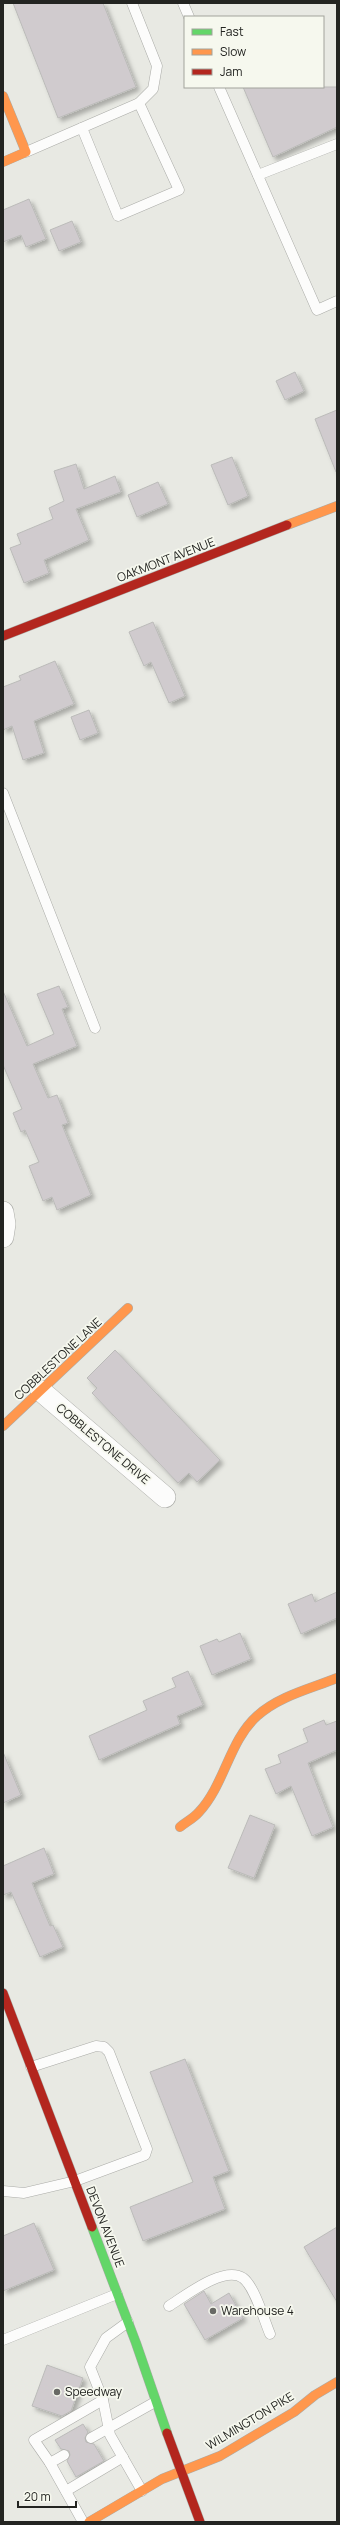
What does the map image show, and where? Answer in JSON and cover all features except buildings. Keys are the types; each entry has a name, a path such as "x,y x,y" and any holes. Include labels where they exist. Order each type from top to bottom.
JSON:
{"street":[{"path":"3,96 26,152 3,162"},
{"name":"OAKMONT AVENUE","path":"3,636 337,506"},
{"path":"3,1212 5,1224 3,1237"},
{"name":"COBBLESTONE LANE","path":"3,1426 128,1308"},
{"name":"COBBLESTONE DRIVE","path":"41,1391 165,1497"},
{"path":"180,1827 200,1812 215,1790 244,1732 258,1716 277,1702 337,1678"},
{"name":"DEVON AVENUE","path":"4,2000 75,2181 128,2322 155,2402 200,2522"},
{"name":"WILMINGTON PIKE","path":"88,2522 142,2491 181,2471 220,2456 294,2412 315,2395 337,2382"}],"lane":[{"path":"26,152 139,103 153,88 157,66 132,3"},
{"path":"183,3 189,16"},
{"path":"219,88 317,310 337,301"},
{"path":"82,128 118,216 179,190 139,103"},
{"path":"258,176 337,144"},
{"path":"3,793 95,1028"},
{"path":"3,2191 24,2193 75,2181 145,2155 147,2149 109,2052 104,2047 96,2046 31,2067"},
{"path":"169,2306 218,2276 232,2274 243,2278 252,2291 270,2334"},
{"path":"3,2340 117,2294"},
{"path":"128,2322 106,2338 90,2367 103,2400 107,2427 122,2457 142,2491"},
{"path":"83,2522 50,2463 34,2440 103,2400"},
{"path":"91,2438 107,2427 155,2402"},
{"path":"50,2463 64,2455"},
{"path":"66,2491 122,2457"}],"traffic: fast":[{"path":"92,2227 136,2343 167,2433"}],"traffic: slow":[{"path":"3,96 26,152 3,162"},
{"path":"287,525 337,506"},
{"path":"3,1426 128,1308"},
{"path":"180,1827 197,1814 208,1801 233,1750 248,1726 257,1716 275,1703 285,1698 337,1678"},
{"path":"89,2522 162,2479 220,2456 294,2412 315,2395 337,2382"}],"traffic: jam":[{"path":"3,636 287,525"},
{"path":"3,1993 92,2227"},
{"path":"167,2433 200,2522"}],"place":[{"name":"Warehouse 4","path":"213,2311"},
{"name":"Speedway","path":"57,2392"}]}
